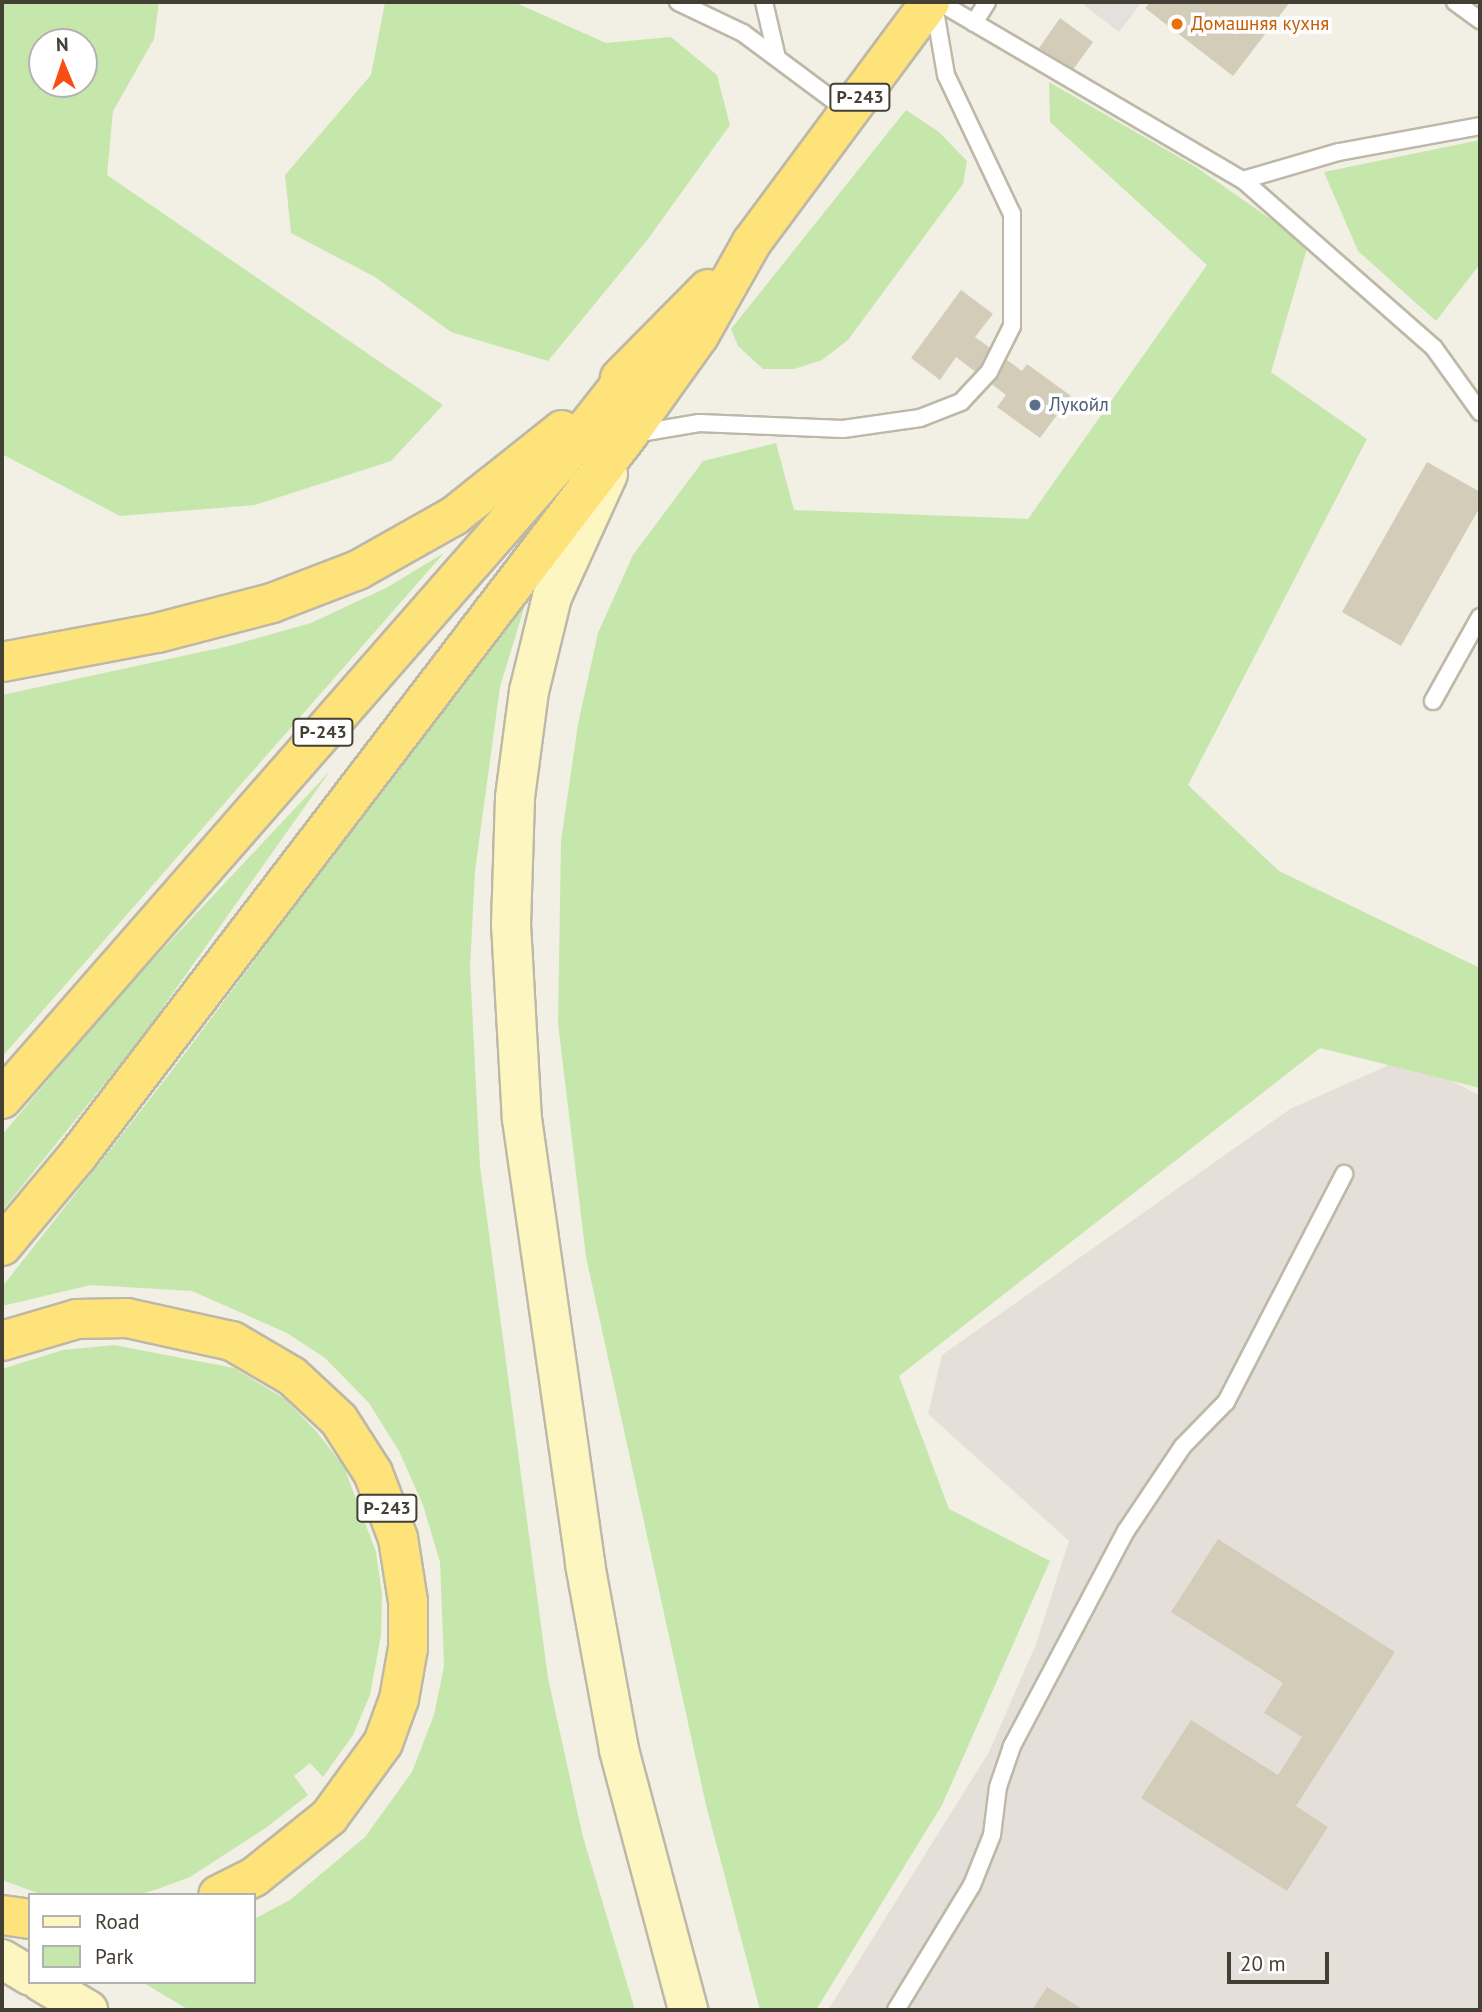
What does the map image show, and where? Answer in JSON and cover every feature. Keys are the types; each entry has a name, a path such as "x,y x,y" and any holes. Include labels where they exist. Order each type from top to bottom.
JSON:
{"highway":[{"name":"Р-243","path":"2,662 157,633 272,603 358,570 454,516 538,452 639,361 752,242 931,2"},
{"name":"Р-243","path":"2,1247 78,1155 628,435 699,336 752,242"},
{"name":"Р-243","path":"2,1099 557,465 639,361"},
{"name":"Р-243","path":"2,1341 77,1319 127,1318 232,1341 292,1376 339,1420 373,1472 398,1538 408,1601 408,1647 391,1721 361,1779 329,1817 254,1877 222,1893"},
{"path":"2,1915 28,1919"}],"main road":[{"name":"Р-243","path":"628,435 552,597 533,678 515,798 511,924 522,1119 585,1564 620,1750 688,2010"},
{"path":"2,1959 28,1975"},
{"path":"44,1984 88,2010"}],"lane":[{"path":"678,2 743,33 849,112"},
{"path":"764,2 777,58"},
{"path":"628,435 699,423 843,429 920,418 961,402 989,372 1012,326 1012,214 946,75 931,2"},
{"path":"939,2 1243,180 1434,348 1480,412"},
{"path":"974,23 987,2"},
{"path":"1455,2 1480,20"},
{"path":"1243,180 1339,152 1480,126"},
{"path":"1433,701 1480,617"},
{"path":"896,2010 972,1885 992,1835 999,1787 1012,1746 1126,1531 1174,1457 1226,1402 1344,1174"}],"shaded area":[{"path":"1080,2 1142,2 1119,32"},
{"path":"1407,1057 1480,1096 1480,2010 828,2010 989,1752 1036,1644 1069,1541 928,1414 942,1355 1290,1109"}],"green space":[{"path":"2,2 159,2 154,39 113,111 107,175 443,405 391,461 255,505 120,516 2,454"},
{"path":"385,2 514,2 606,43 671,37 717,75 730,125 648,239 548,361 451,332 375,277 291,233 285,175 371,75"},
{"path":"1049,82 1196,167 1308,245 1271,372 1367,439 1188,785 1279,871 1480,968 1480,1088 1320,1048 899,1376 949,1509 1050,1561 942,1805 816,2010 760,2010 706,1805 586,1257 558,1023 561,841 578,724 598,633 633,555 703,461 776,443 794,510 1028,519 1207,265 1050,122"},
{"path":"906,110 939,132 967,161 963,184 848,340 822,360 794,369 763,369 738,346 731,329"},
{"path":"1480,140 1480,264 1436,321 1358,251 1324,172"},
{"path":"444,553 2,1057 2,695 229,646 311,623 386,588"},
{"path":"528,595 500,687 475,871 470,967 480,1166 548,1678 583,1837 635,2010 189,2010 145,1984 256,1984 256,1918 290,1900 365,1837 412,1772 434,1715 444,1666 440,1562 423,1505 399,1451 369,1403 325,1358 287,1333 192,1291 91,1285 2,1306 2,1287 171,1072"},
{"path":"330,771 139,1041 2,1211 2,1135 117,998"},
{"path":"114,1345 234,1368 285,1399 317,1432 344,1467 376,1552 382,1594 381,1635 370,1695 353,1735 323,1777 310,1763 294,1776 308,1795 267,1827 190,1877 142,1893 38,1893 2,1880 2,1369 63,1350"}],"building":[{"path":"1150,2 1290,2 1233,76 1145,8"},
{"path":"1060,18 1093,42 1072,71 1039,48"},
{"path":"961,290 993,314 975,337 1022,371 1027,364 1071,396 1040,438 997,407 1006,395 956,357 940,380 911,358"},
{"path":"1427,462 1480,492 1480,507 1401,646 1342,612"},
{"path":"1218,1539 1395,1652 1296,1806 1328,1827 1287,1891 1141,1798 1191,1720 1278,1775 1302,1737 1264,1713 1283,1683 1171,1612"},
{"path":"1047,1987 1084,2010 1032,2010"}],"place":[{"name":"Домашняя кухня","path":"1177,24"},
{"name":"Лукойл","path":"1035,405"}]}
